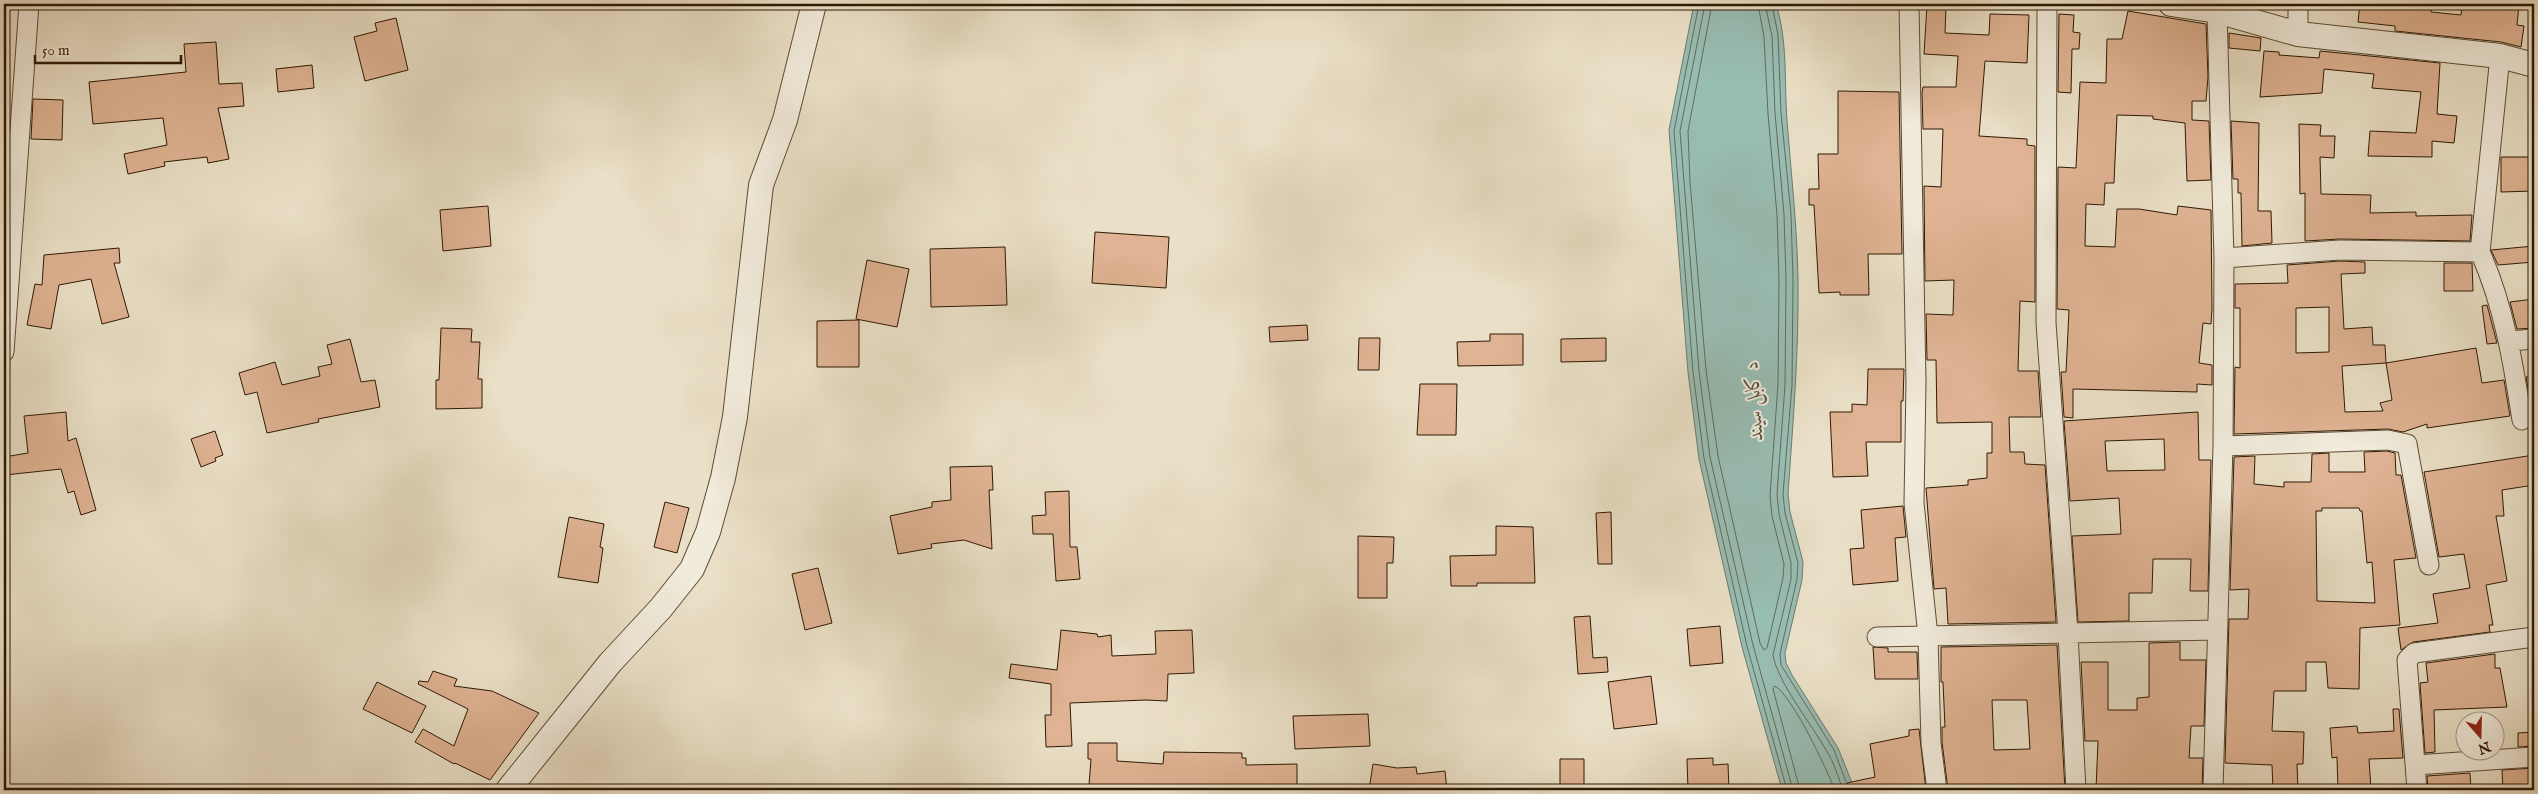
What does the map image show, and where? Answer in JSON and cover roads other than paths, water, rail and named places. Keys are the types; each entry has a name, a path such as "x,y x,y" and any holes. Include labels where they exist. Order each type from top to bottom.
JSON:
{"street":[{"path":"4,352 29,4"},
{"path":"508,790 610,663 661,608 692,569 708,532 724,478 735,417 761,185 785,120 814,4"},
{"path":"1909,4 1916,382 1914,503 1928,636 1931,743 1937,790"},
{"path":"2047,4 2046,323 2068,633 2076,790"},
{"path":"2170,4 2217,11 2298,34 2500,56 2534,65"},
{"path":"2298,4 2298,34"},
{"path":"2212,790 2223,446 2224,258 2217,11"},
{"path":"2500,56 2480,252 2492,278 2510,341 2522,420"},
{"path":"2224,258 2340,250 2480,252"},
{"path":"2510,341 2534,339"},
{"path":"2223,446 2388,440 2407,444 2429,564"},
{"path":"1877,637 2217,630"},
{"path":"2417,790 2407,660 2414,653 2534,637"},
{"path":"2416,765 2534,757"}],"water":[{"name":"د کابل سيند","path":"1694,4 1776,4 1780,18 1784,47 1798,278 1797,359 1788,494 1790,512 1803,562 1802,580 1785,653 1786,663 1792,675 1838,748 1855,790 1782,790 1742,647 1699,459 1688,372 1669,130"}]}
